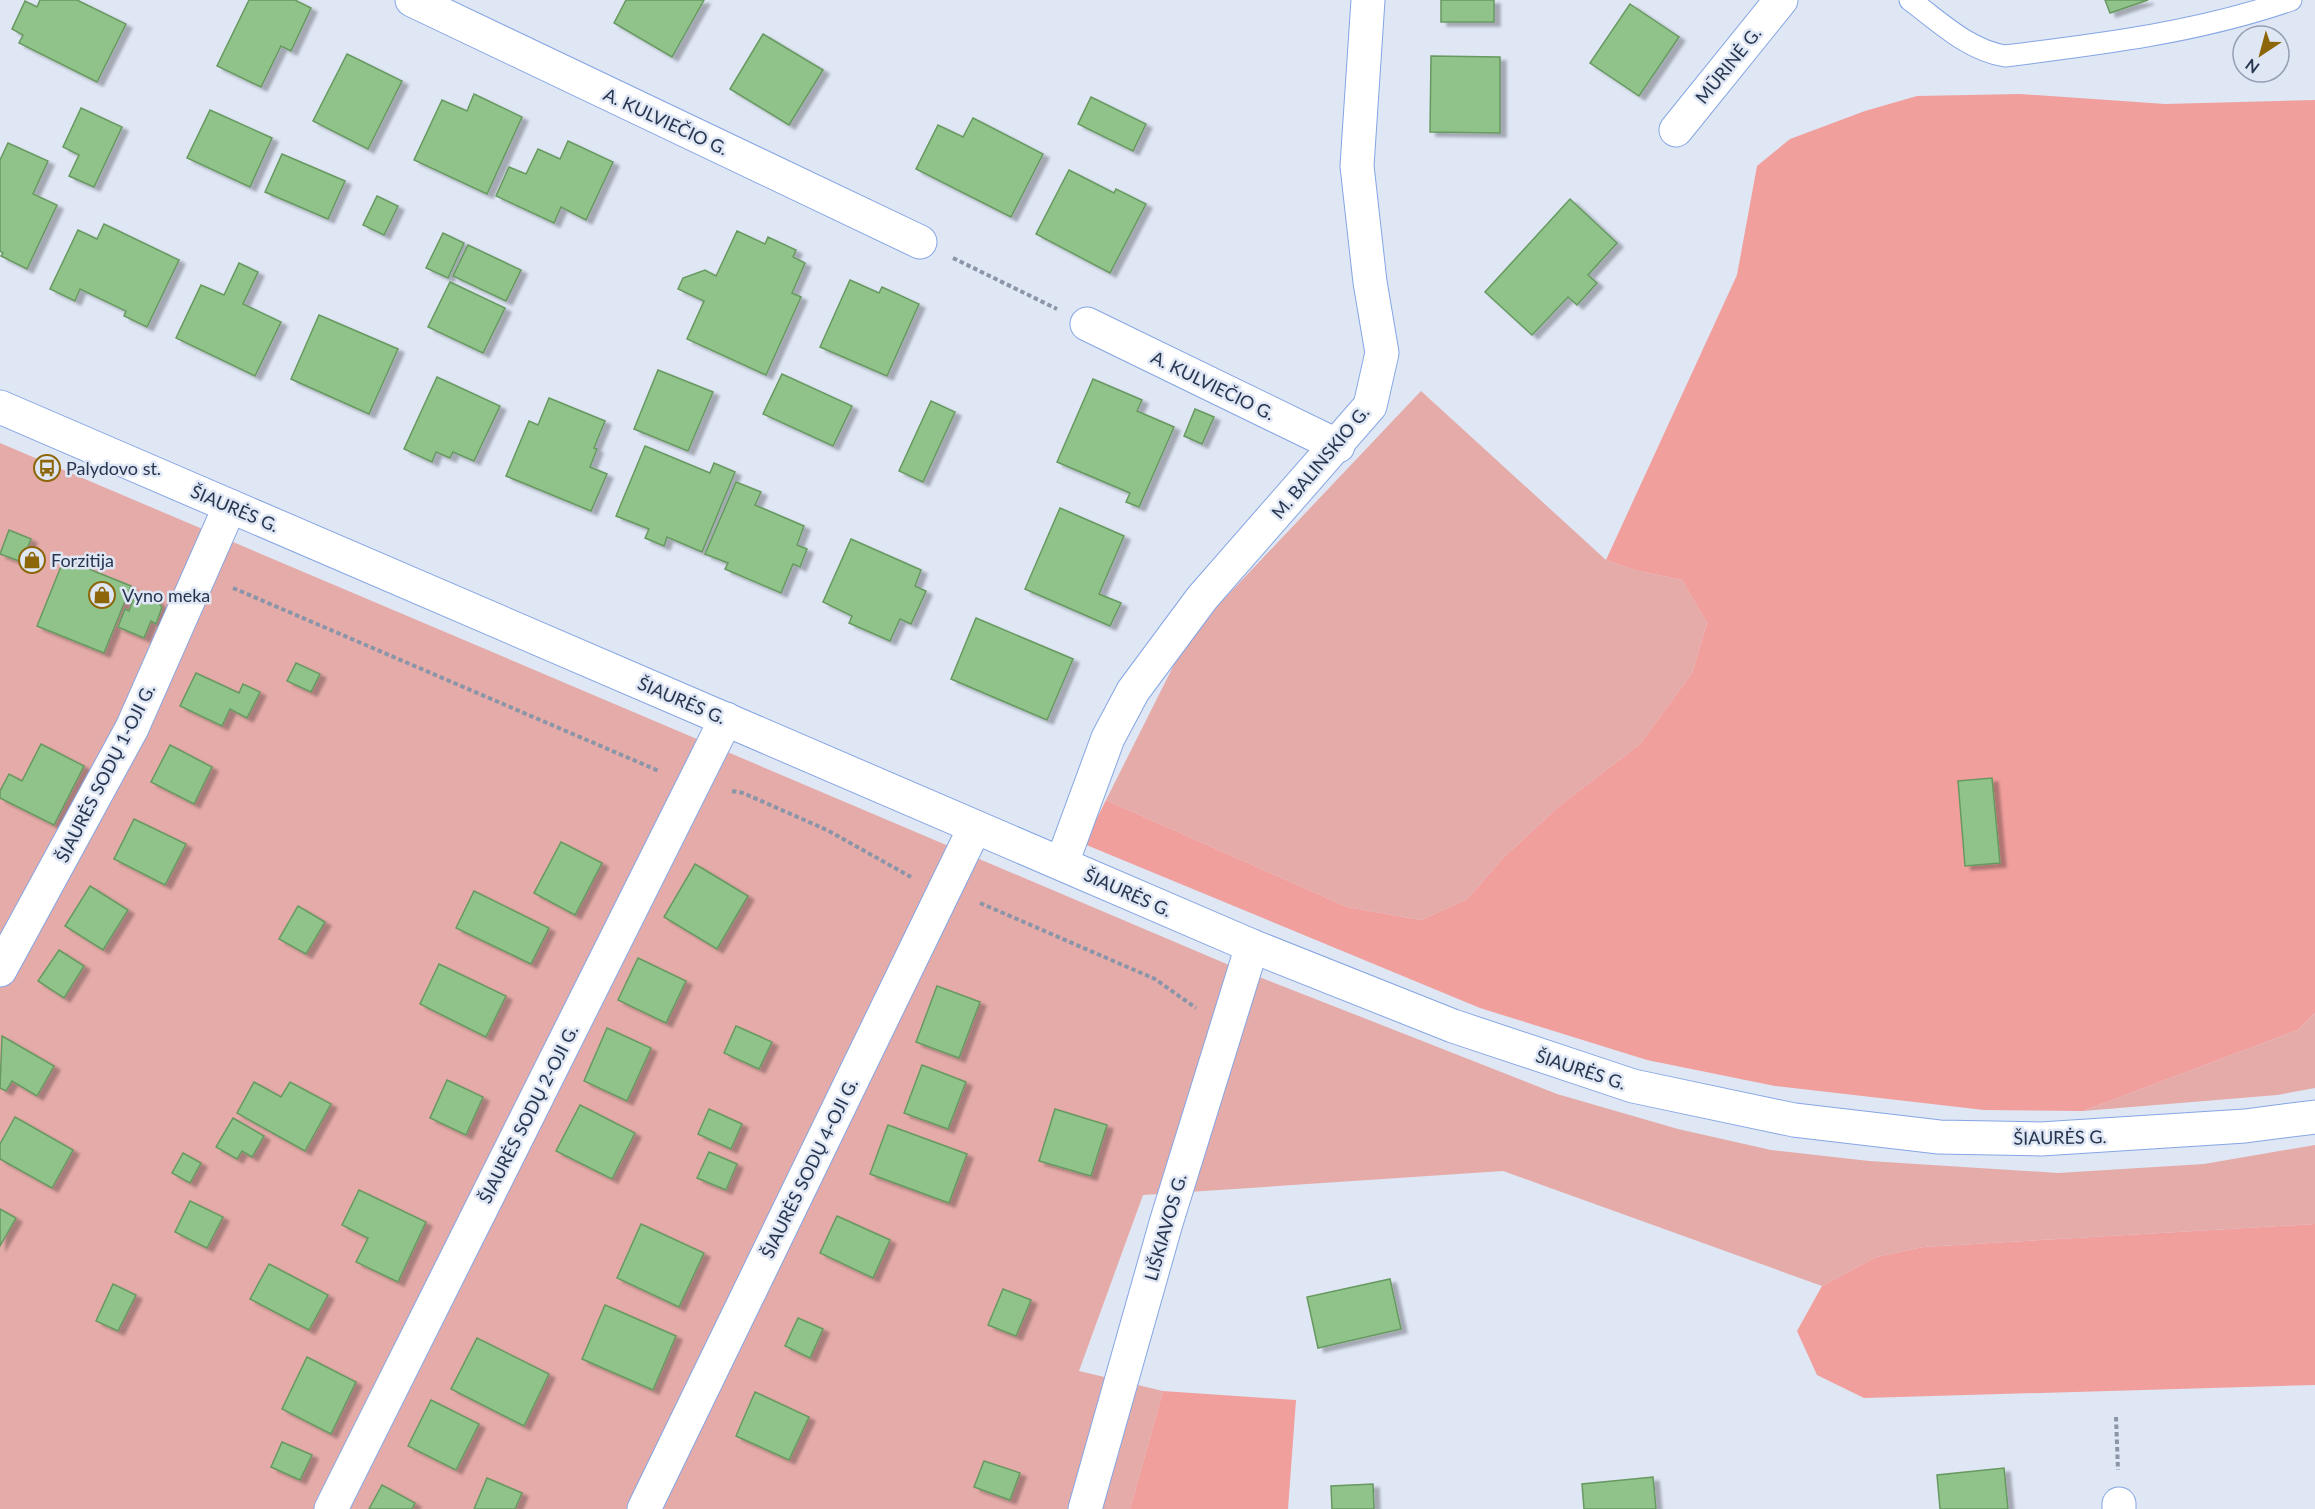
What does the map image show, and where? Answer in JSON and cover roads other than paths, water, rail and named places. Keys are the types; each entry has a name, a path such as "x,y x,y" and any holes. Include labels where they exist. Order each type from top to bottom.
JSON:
{"street":[{"name":"A. KULVIEČIO G.","path":"411,0 920,242"},
{"name":"M. BALINSKIO G.","path":"1062,863 1108,738 1133,691 1202,598 1338,446 1370,406 1382,353 1370,282 1357,166 1368,0"},
{"name":"MŪRINĖ G.","path":"1676,130 1781,0"},
{"name":"A. KULVIEČIO G.","path":"1087,324 1338,446"},
{"name":"ŠIAURĖS G.","path":"0,406 1252,946 1453,1026 1633,1086 1794,1120 1939,1137 2041,1138 2245,1126 2315,1117"},
{"name":"ŠIAURĖS SODŲ 1-OJI G.","path":"0,969 132,728 230,506"},
{"name":"ŠIAURĖS SODŲ 2-OJI G.","path":"332,1509 726,719"},
{"name":"ŠIAURĖS SODŲ 4-OJI G.","path":"644,1509 975,827"},
{"name":"LIŠKIAVOS G.","path":"1085,1509 1166,1223 1252,946"}],"lane":[{"path":"1910,0 1971,46 1990,54 2005,56 2177,32 2240,18 2291,0"}],"place":[{"name":"Palydovo st.","path":"47,468"},
{"name":"Forzitija","path":"32,560"},
{"name":"Vyno meka","path":"102,595"}]}
